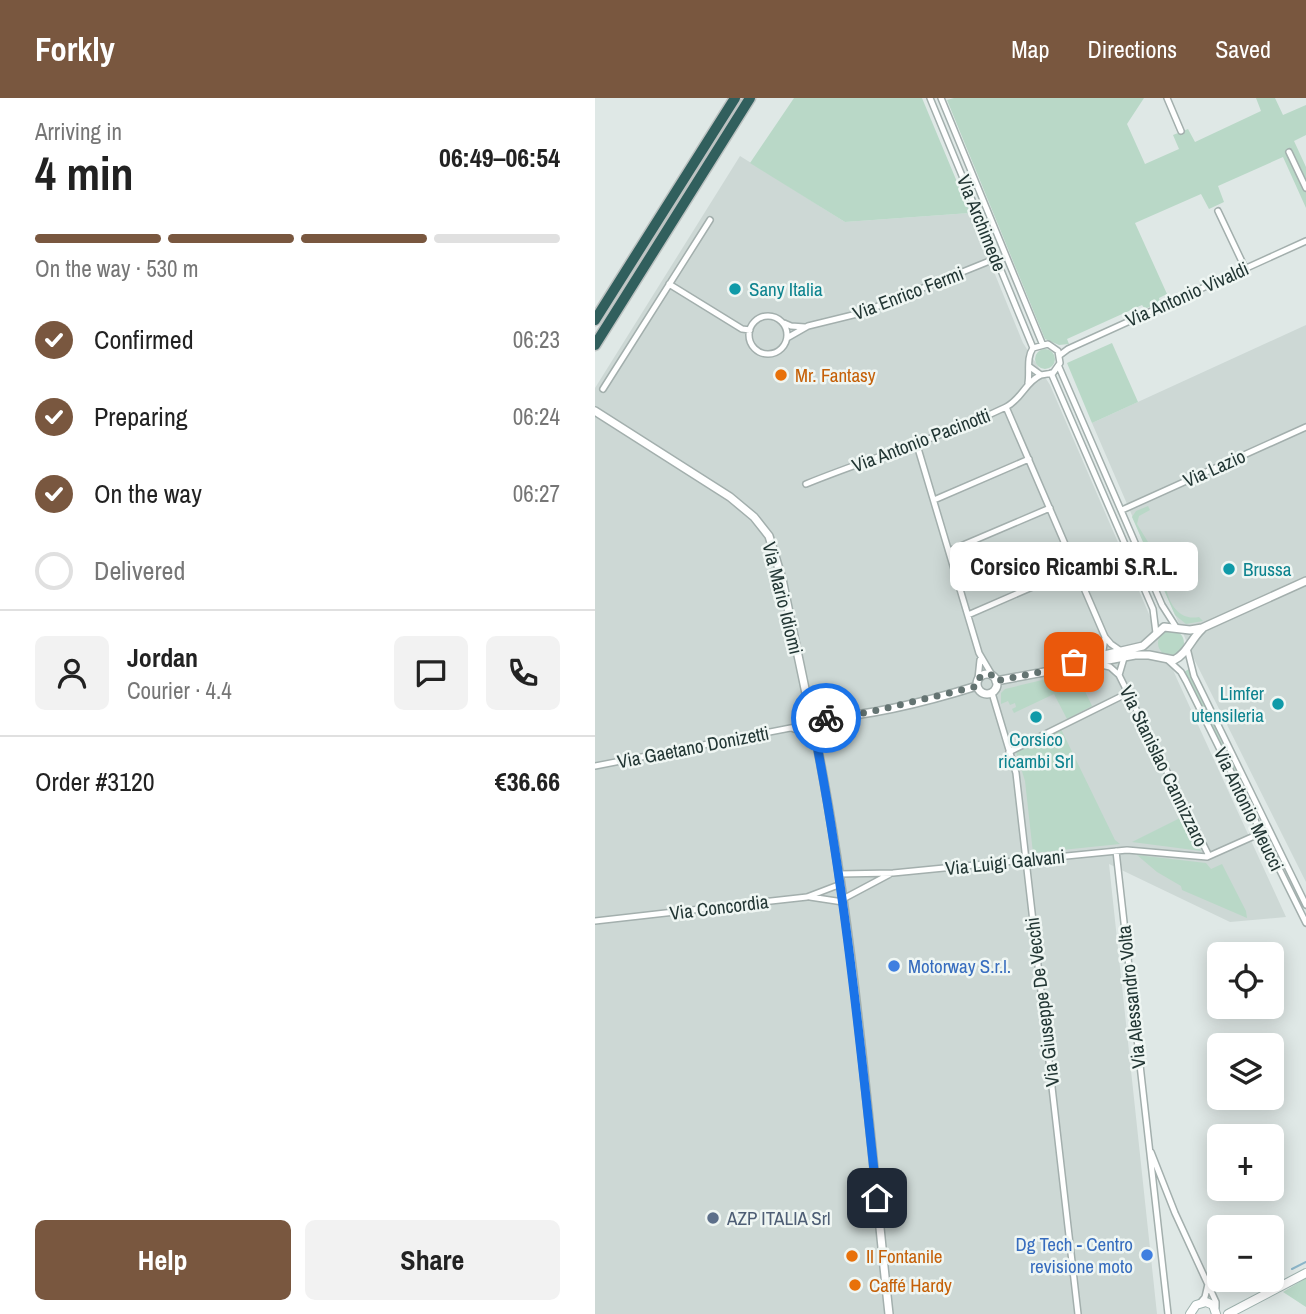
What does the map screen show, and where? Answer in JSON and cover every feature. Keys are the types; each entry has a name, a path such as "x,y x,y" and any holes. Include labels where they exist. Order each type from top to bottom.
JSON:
{"highway":[{"path":"595,320 735,98"},
{"path":"595,345 750,98"}],"main road":[{"path":"1228,1314 1306,1273"},
{"path":"1192,1312 1210,1303 1217,1312 1242,1305"}],"street":[{"name":"Via Archimede","path":"930,98 1033,348"},
{"name":"Via Archimede","path":"941,98 1042,344"},
{"path":"1167,98 1181,131"},
{"path":"1289,152 1306,188"},
{"path":"1218,211 1245,268"},
{"path":"603,389 710,219"},
{"name":"Via Antonio Vivaldi","path":"1058,352 1306,241"},
{"name":"Via Enrico Fermi","path":"808,327 861,313 1006,255"},
{"path":"669,284 742,329 750,330"},
{"path":"766,316 790,326 808,327 787,338 779,350 771,353 762,352 752,344 750,330 756,321 766,316"},
{"path":"782,321 787,338"},
{"path":"1028,386 1029,357 1033,348 1042,344 1053,346 1058,352 1059,366 1163,605 1176,627 1186,637 1187,648"},
{"path":"1030,367 1041,375 1051,373 1059,366"},
{"path":"1051,373 1153,609 1154,650 1160,657"},
{"name":"Via Antonio Pacinotti","path":"806,484 917,445 1006,407 1022,396 1028,386 1041,375"},
{"path":"1006,407 1105,637 1123,654"},
{"name":"Via Mario Idiomi","path":"595,411 730,497 754,517 769,536 782,579 814,730"},
{"name":"Via Lazio","path":"1122,510 1306,427"},
{"path":"917,445 979,653 994,678 995,689 992,693 981,692 978,683 979,653"},
{"path":"934,500 1029,459"},
{"path":"949,551 1050,508"},
{"path":"968,615 1076,568"},
{"path":"823,718 843,717 978,683 985,674 994,678 1092,664 1143,646 1164,627 1190,630 1202,628 1306,581"},
{"path":"1054,669 1099,656 1123,654 1160,657 1169,661 1182,656 1202,628"},
{"path":"1099,656 1105,646 1105,637"},
{"name":"Via Antonio Meucci","path":"1187,648 1194,676 1306,905"},
{"name":"Via Stanislao Cannizzaro","path":"1119,675 1123,654"},
{"name":"Via Antonio Meucci","path":"1169,661 1186,681 1306,923"},
{"name":"Via Stanislao Cannizzaro","path":"1092,664 1110,667 1119,675 1209,856"},
{"name":"Via Giuseppe De Vecchi","path":"992,693 1016,773 1079,1314"},
{"path":"1009,752 1128,694"},
{"path":"809,705 830,729"},
{"path":"814,730 830,729 843,717"},
{"path":"823,718 814,730 841,884 889,1314"},
{"name":"Via Gaetano Donizetti","path":"595,766 791,729 814,730"},
{"path":"1209,856 1261,832"},
{"name":"Via Luigi Galvani","path":"839,874 893,873 1127,850 1209,856"},
{"name":"Via Alessandro Volta","path":"1116,851 1168,1314"},
{"name":"Via Luigi Galvani","path":"843,900 893,873"},
{"name":"Via Concordia","path":"595,921 807,897 841,884"},
{"path":"1298,888 1306,884"},
{"path":"807,897 843,900"},
{"name":"Via Alessandro Volta","path":"1147,1143 1207,1282"},
{"path":"1192,1312 1205,1297 1207,1288"},
{"name":"Via Alessandro Volta","path":"1212,1292 1217,1303 1217,1312"},
{"name":"Via Alessandro Volta","path":"1167,1299 1175,1314"}],"shaded area":[{"path":"740,156 845,222 970,213 1023,343 1050,385 1177,679 1286,917 1230,922 1109,864 1157,1314 595,1314 595,388"},
{"path":"1306,325 1306,882 1195,661 1092,423"}],"green space":[{"path":"794,98 922,98 970,213 845,222 750,163"},
{"path":"1144,98 1127,124 1145,164 1179,149 1173,135 1188,129 1195,142 1261,111 1256,98 1275,98 1283,115 1306,105 1306,135 1294,141 1306,167 1306,208 1283,157 1218,186 1224,202 1209,209 1201,194 1135,223 1167,294 1159,298 1160,302 1145,309 1142,305 1067,339 1069,344 1059,345 1045,339 947,100"},
{"path":"1112,343 1138,402 1092,423 1067,363"},
{"path":"1041,349 1049,349 1055,359 1049,369 1041,369 1035,363 1035,355"},
{"path":"1148,506 1150,510 1139,516 1137,524 1170,578 1165,585 1169,598 1180,613 1192,618 1199,617 1203,621 1186,624 1175,615 1132,517 1136,511"},
{"path":"1171,630 1180,634 1184,643 1180,652 1171,656 1162,652 1158,643 1162,634"},
{"path":"1189,669 1192,680 1255,810 1184,672"},
{"path":"1076,672 1092,706 1067,719 1054,694 1014,713 1012,709 1016,707 1015,703 1010,705 1008,701 1001,704 1001,693 1005,689"},
{"path":"1061,729 1115,840 1120,844 1033,853 1025,781 1016,752"},
{"path":"1184,816 1201,851 1132,842"},
{"path":"1137,855 1206,863 1211,869 1222,864 1247,918 1182,890 1181,886 1157,872"},
{"path":"1306,1278 1306,1307 1283,1292"}],"waterway":[{"path":"1292,1269 1306,1262"}],"way so far":[{"path":"826,718 870,712 970,688 977,686 979,678 985,674 992,675 996,681 1074,662"}],"place":[{"name":"Sany Italia","path":"735,289"},
{"name":"Mr. Fantasy","path":"781,375"},
{"name":"Brussa","path":"1229,569"},
{"name":"Corsico Ricambi S.R.L.","path":"1074,662"},
{"name":"Limfer utensileria","path":"1278,704"},
{"name":"Corsico ricambi Srl","path":"1036,717"},
{"name":"Motorway S.r.l.","path":"894,966"},
{"name":"AZP ITALIA Srl","path":"713,1218"},
{"name":"Dg Tech - Centro revisione moto","path":"1147,1255"},
{"name":"Il Fontanile","path":"852,1256"},
{"name":"Caffé Hardy","path":"855,1285"}],"route":[{"path":"826,718 815,718 810,728 815,735 833,829 851,957 877,1198"}]}
